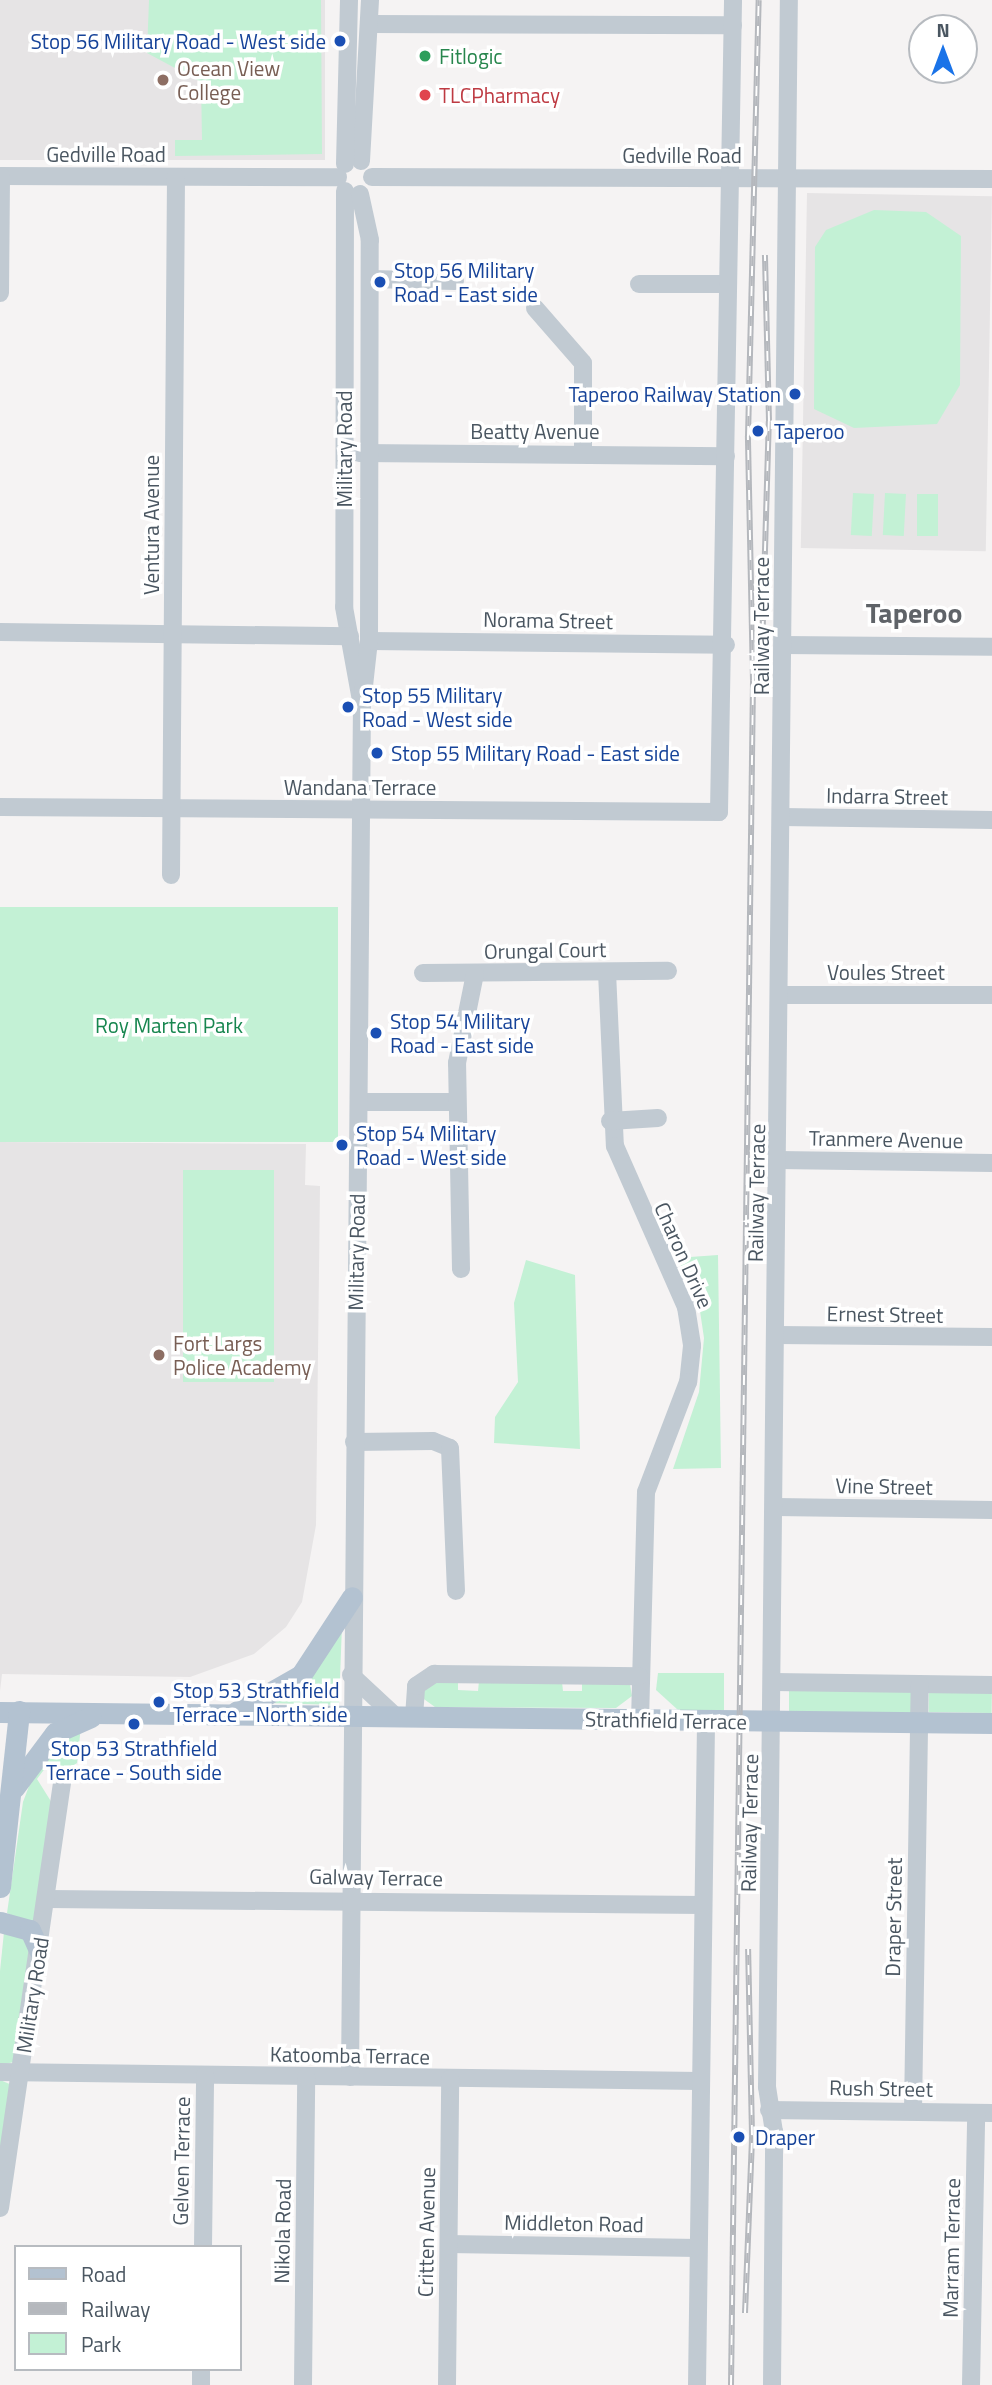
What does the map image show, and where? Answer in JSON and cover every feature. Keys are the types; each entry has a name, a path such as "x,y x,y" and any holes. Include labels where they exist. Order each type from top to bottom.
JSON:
{"main road":[{"path":"231,1714 301,1675 352,1597"},
{"path":"0,1887 12,1791 9,1712"},
{"name":"Strathfield Terrace","path":"9,1712 992,1723"},
{"path":"12,1791 55,1733 103,1713"},
{"path":"0,1922 30,1930 39,1950"}],"street":[{"name":"Military Road","path":"349,0 350,178 344,453 344,607 362,704"},
{"name":"Military Road","path":"350,2077 351,1675 361,1102 362,704 369,641 370,279 350,178 370,24 370,0"},
{"name":"Railway Terrace","path":"719,812 726,645 727,178 733,0"},
{"name":"Railway Terrace","path":"772,2385 769,2110 789,0"},
{"path":"370,24 733,25"},
{"name":"Gedville Road","path":"1,176 992,179"},
{"path":"0,293 1,176"},
{"name":"Ventura Avenue","path":"171,875 176,177"},
{"path":"370,279 454,281"},
{"path":"639,284 727,284"},
{"path":"536,308 583,363 583,454"},
{"name":"Beatty Avenue","path":"344,453 726,456"},
{"path":"0,632 350,636"},
{"name":"Norama Street","path":"369,641 726,645"},
{"path":"783,645 992,647"},
{"name":"Wandana Terrace","path":"0,807 719,812"},
{"name":"Indarra Street","path":"782,817 992,820"},
{"name":"Orungal Court","path":"423,973 668,971"},
{"name":"Charon Drive","path":"607,972 610,1121 620,1166 686,1307 692,1336 688,1382 646,1492 639,1676 640,1720"},
{"path":"461,1269 457,1063 475,974"},
{"name":"Voules Street","path":"780,995 992,995"},
{"path":"361,1102 457,1102"},
{"path":"610,1121 658,1118"},
{"name":"Tranmere Avenue","path":"779,1160 992,1163"},
{"name":"Ernest Street","path":"777,1335 992,1338"},
{"path":"354,1442 433,1441 450,1448 456,1591"},
{"name":"Vine Street","path":"776,1507 992,1510"},
{"name":"Strathfield Terrace","path":"405,1716 416,1686 433,1674 639,1676"},
{"path":"351,1675 405,1716"},
{"path":"775,1682 992,1685"},
{"path":"919,1723 920,1685"},
{"path":"697,2385 706,1720"},
{"name":"Draper Street","path":"914,2111 919,1723"},
{"name":"Military Road","path":"0,2208 48,1899 62,1783"},
{"name":"Galway Terrace","path":"48,1899 702,1905"},
{"name":"Katoomba Terrace","path":"0,2072 700,2081"},
{"name":"Gelven Terrace","path":"203,2245 205,2076"},
{"name":"Nikola Road","path":"303,2385 306,2077"},
{"name":"Critten Avenue","path":"447,2385 450,2079"},
{"name":"Rush Street","path":"769,2110 984,2113"},
{"name":"Marram Terrace","path":"971,2385 984,2113"},
{"name":"Middleton Road","path":"449,2244 698,2248"}],"shaded area":[{"name":"Ocean View College","path":"0,0 325,0 325,160 0,160"},
{"path":"807,193 992,196 986,551 801,548"},
{"name":"Fort Largs Police Academy","path":"0,1142 306,1144 305,1185 320,1186 316,1525 302,1602 286,1627 254,1654 190,1677 2,1674 0,1691"}],"green space":[{"path":"149,0 321,0 322,154 175,156 175,140 202,140 201,82 147,53"},
{"path":"874,210 926,212 961,236 960,385 937,424 854,428 814,409 815,247 826,230"},
{"path":"853,493 874,494 872,536 851,535"},
{"path":"885,493 906,494 904,536 883,535"},
{"path":"917,494 938,494 938,536 917,536"},
{"name":"Roy Marten Park","path":"0,907 338,907 338,1142 0,1142"},
{"path":"183,1170 274,1170 274,1382 183,1382"},
{"path":"718,1255 721,1468 673,1469 699,1392 704,1338 697,1291 676,1258"},
{"path":"526,1260 575,1275 580,1449 494,1443 495,1417 518,1382 514,1303"},
{"path":"342,1625 339,1705 269,1703"},
{"path":"658,1673 724,1673 724,1710 678,1710 656,1690"},
{"path":"458,1681 458,1690 478,1691 479,1681 562,1682 563,1691 582,1691 582,1682 630,1684 632,1696 616,1708 435,1707 421,1697 425,1683"},
{"path":"789,1684 911,1684 911,1713 789,1713"},
{"path":"929,1687 992,1688 992,1713 929,1712"},
{"path":"81,1726 77,1763 67,1770 46,1767 37,1779 52,1803 36,1928 7,1913 23,1802 40,1757"},
{"path":"11,1928 32,1946 14,2062 0,2065 0,1971 4,1932"},
{"path":"0,2080 12,2085 0,2157"}],"railway":[{"path":"731,2385 753,680 748,436 759,0"},
{"path":"762,651 769,421 765,255"},
{"path":"745,2313 752,2135 748,1949"}],"place":[{"name":"Stop 56 Military Road - West side","path":"340,41"},
{"name":"Fitlogic","path":"425,56"},
{"name":"Ocean View College","path":"163,80"},
{"name":"TLCPharmacy","path":"425,95"},
{"name":"Stop 56 Military Road - East side","path":"380,282"},
{"name":"Taperoo Railway Station","path":"795,394"},
{"name":"Taperoo","path":"758,431"},
{"name":"Stop 55 Military Road - West side","path":"348,707"},
{"name":"Stop 55 Military Road - East side","path":"377,753"},
{"name":"Stop 54 Military Road - East side","path":"376,1033"},
{"name":"Stop 54 Military Road - West side","path":"342,1145"},
{"name":"Fort Largs Police Academy","path":"159,1355"},
{"name":"Stop 53 Strathfield Terrace - North side","path":"159,1702"},
{"name":"Stop 53 Strathfield Terrace - South side","path":"134,1724"},
{"name":"Draper","path":"739,2137"}],"district":[{"name":"Taperoo","path":"914,613"}]}
